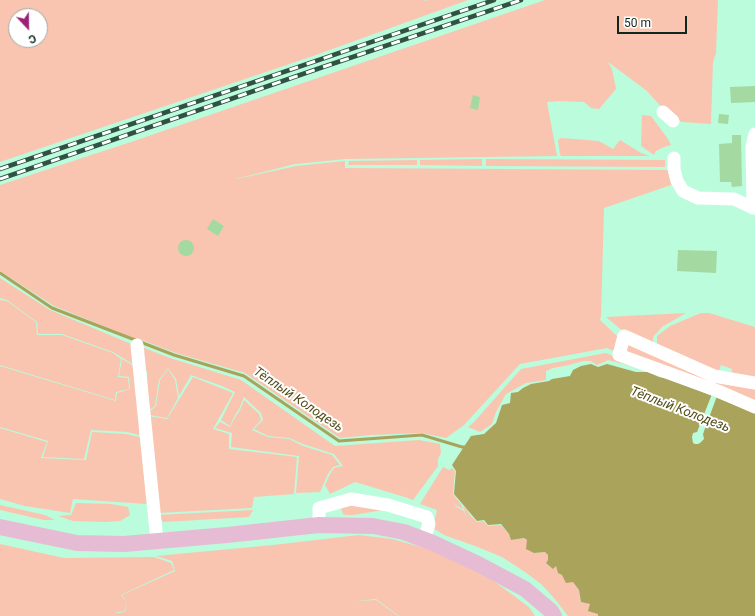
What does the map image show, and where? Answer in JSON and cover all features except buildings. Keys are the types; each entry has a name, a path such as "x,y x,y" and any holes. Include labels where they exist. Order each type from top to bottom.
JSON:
{"main road":[{"path":"0,527 77,543 124,544 319,525 373,526 404,532 480,565 525,589 551,611 554,616"}],"street":[{"path":"663,112 673,121"},
{"path":"674,158 674,169 677,181 683,191 698,198 734,199 754,208 754,164 752,146 755,134"},
{"path":"755,383 714,376 624,336 619,355 718,391 755,407"},
{"path":"137,345 157,541"},
{"path":"319,525 319,508 351,499 388,505 427,517 429,524 424,540"}],"shaded area":[{"path":"0,0 468,0 313,56 0,162"},
{"path":"545,0 718,0 716,53 713,62 711,124 682,122 676,120 664,110 647,91 608,62 612,69 616,89 599,109 591,108 584,102 547,102 557,156 346,159 295,164 236,179 296,166 345,161 345,168 671,170 674,184 604,208 600,320 620,339 616,352 607,348 520,364 464,425 446,438 422,433 340,438 245,373 176,353 136,339 54,306 0,271 0,185 134,141"},
{"path":"642,115 651,116 671,145 656,151 654,155 641,146"},
{"path":"561,138 599,141 613,149 620,140 641,153 650,156 561,156 558,140"},
{"path":"482,159 482,166 420,165 420,160"},
{"path":"486,159 665,160 665,167 486,166"},
{"path":"417,160 417,165 348,165 349,161"},
{"path":"0,278 50,310 136,346 139,368 113,352 62,334 38,334 37,322 7,300 0,298"},
{"path":"0,300 7,301 36,322 37,335 62,335 113,353 121,359 118,377 128,378 129,389 116,392 115,400 0,365"},
{"path":"686,313 662,327 653,337 653,346 624,332 606,317"},
{"path":"701,313 709,313 755,327 755,379 731,376 732,369 721,365 718,374 657,348 657,336 670,326"},
{"path":"626,340 755,388 755,405 623,355"},
{"path":"139,346 170,358 241,380 335,446 419,440 440,444 441,453 438,459 438,466 413,500 355,482 330,494 325,485 330,474 334,468 343,466 334,454 289,438 268,436 254,429 263,420 261,413 244,397 230,426 221,420 235,392 222,386 191,375 179,396 176,379 168,368 159,380 155,406 148,411 147,371 141,368"},
{"path":"606,353 646,370 608,360 597,365 591,361 583,361 553,368 546,371 546,380 526,383 506,394 496,412 492,424 480,432 468,427 521,369"},
{"path":"122,359 139,369 139,435 127,432 91,430 84,459 43,457 48,441 0,427 0,366 116,401 117,393 130,389 129,377 119,376"},
{"path":"168,369 175,380 178,398 167,418 149,415 149,412 156,406 160,380"},
{"path":"193,377 233,393 213,429 229,434 229,449 297,457 294,494 254,497 252,508 158,513 148,416 167,419"},
{"path":"244,400 259,414 261,420 252,430 268,437 289,439 303,446 332,455 340,465 333,467 328,474 320,492 296,493 299,456 231,447 232,433 215,428 220,422 230,427"},
{"path":"0,428 47,442 41,458 86,460 92,432 126,434 140,437 147,504 73,499 70,513 25,506 0,499"},
{"path":"443,467 449,470 452,468 455,471 453,494 463,509 454,503 455,506 464,511 468,521 463,506 477,522 483,521 488,526 501,525 509,534 511,540 524,538 527,540 534,553 545,552 548,555 548,560 546,563 556,566 562,575 573,582 579,590 581,602 590,604 598,616 568,616 541,584 502,557 444,535 433,528 437,510 420,504"},
{"path":"76,503 111,504 128,507 130,515 120,521 105,522 73,521 58,516 71,515"},
{"path":"347,504 383,510 346,515 343,514 341,508"},
{"path":"0,505 45,515 55,520 44,520 0,510"},
{"path":"253,510 249,517 163,522 158,515"},
{"path":"359,535 392,539 443,553 491,579 529,607 535,616 399,616 376,599 356,601 376,600 398,616 0,616 0,544 64,558 154,557 171,563 174,570 121,595 127,603 122,595 175,571 172,561 156,556","holes":["127,603 125,611 120,613 113,612 124,611"]}],"water":[{"path":"591,364 598,367 607,364 636,372 648,372 659,377 670,379 755,413 755,616 598,616 598,614 588,611 590,604 581,602 579,590 573,582 566,583 562,575 558,573 556,566 553,569 546,563 548,560 548,555 545,552 534,553 526,549 527,540 524,538 511,540 509,534 501,524 488,525 484,520 477,521 454,494 456,471 452,465 471,436 484,434 496,423 502,405 510,403 511,393 518,392 531,384 570,376 573,370 581,366"}],"pier":[{"path":"712,394 717,396 703,434 704,439 700,443 695,444 693,443 693,433 697,432"}],"waterway":[{"name":"Тёплый Колодезь","path":"0,273 52,308 174,355 244,376 339,441 422,435 465,447"}],"railway":[{"path":"0,169 494,0"},
{"path":"0,179 521,0"}]}
